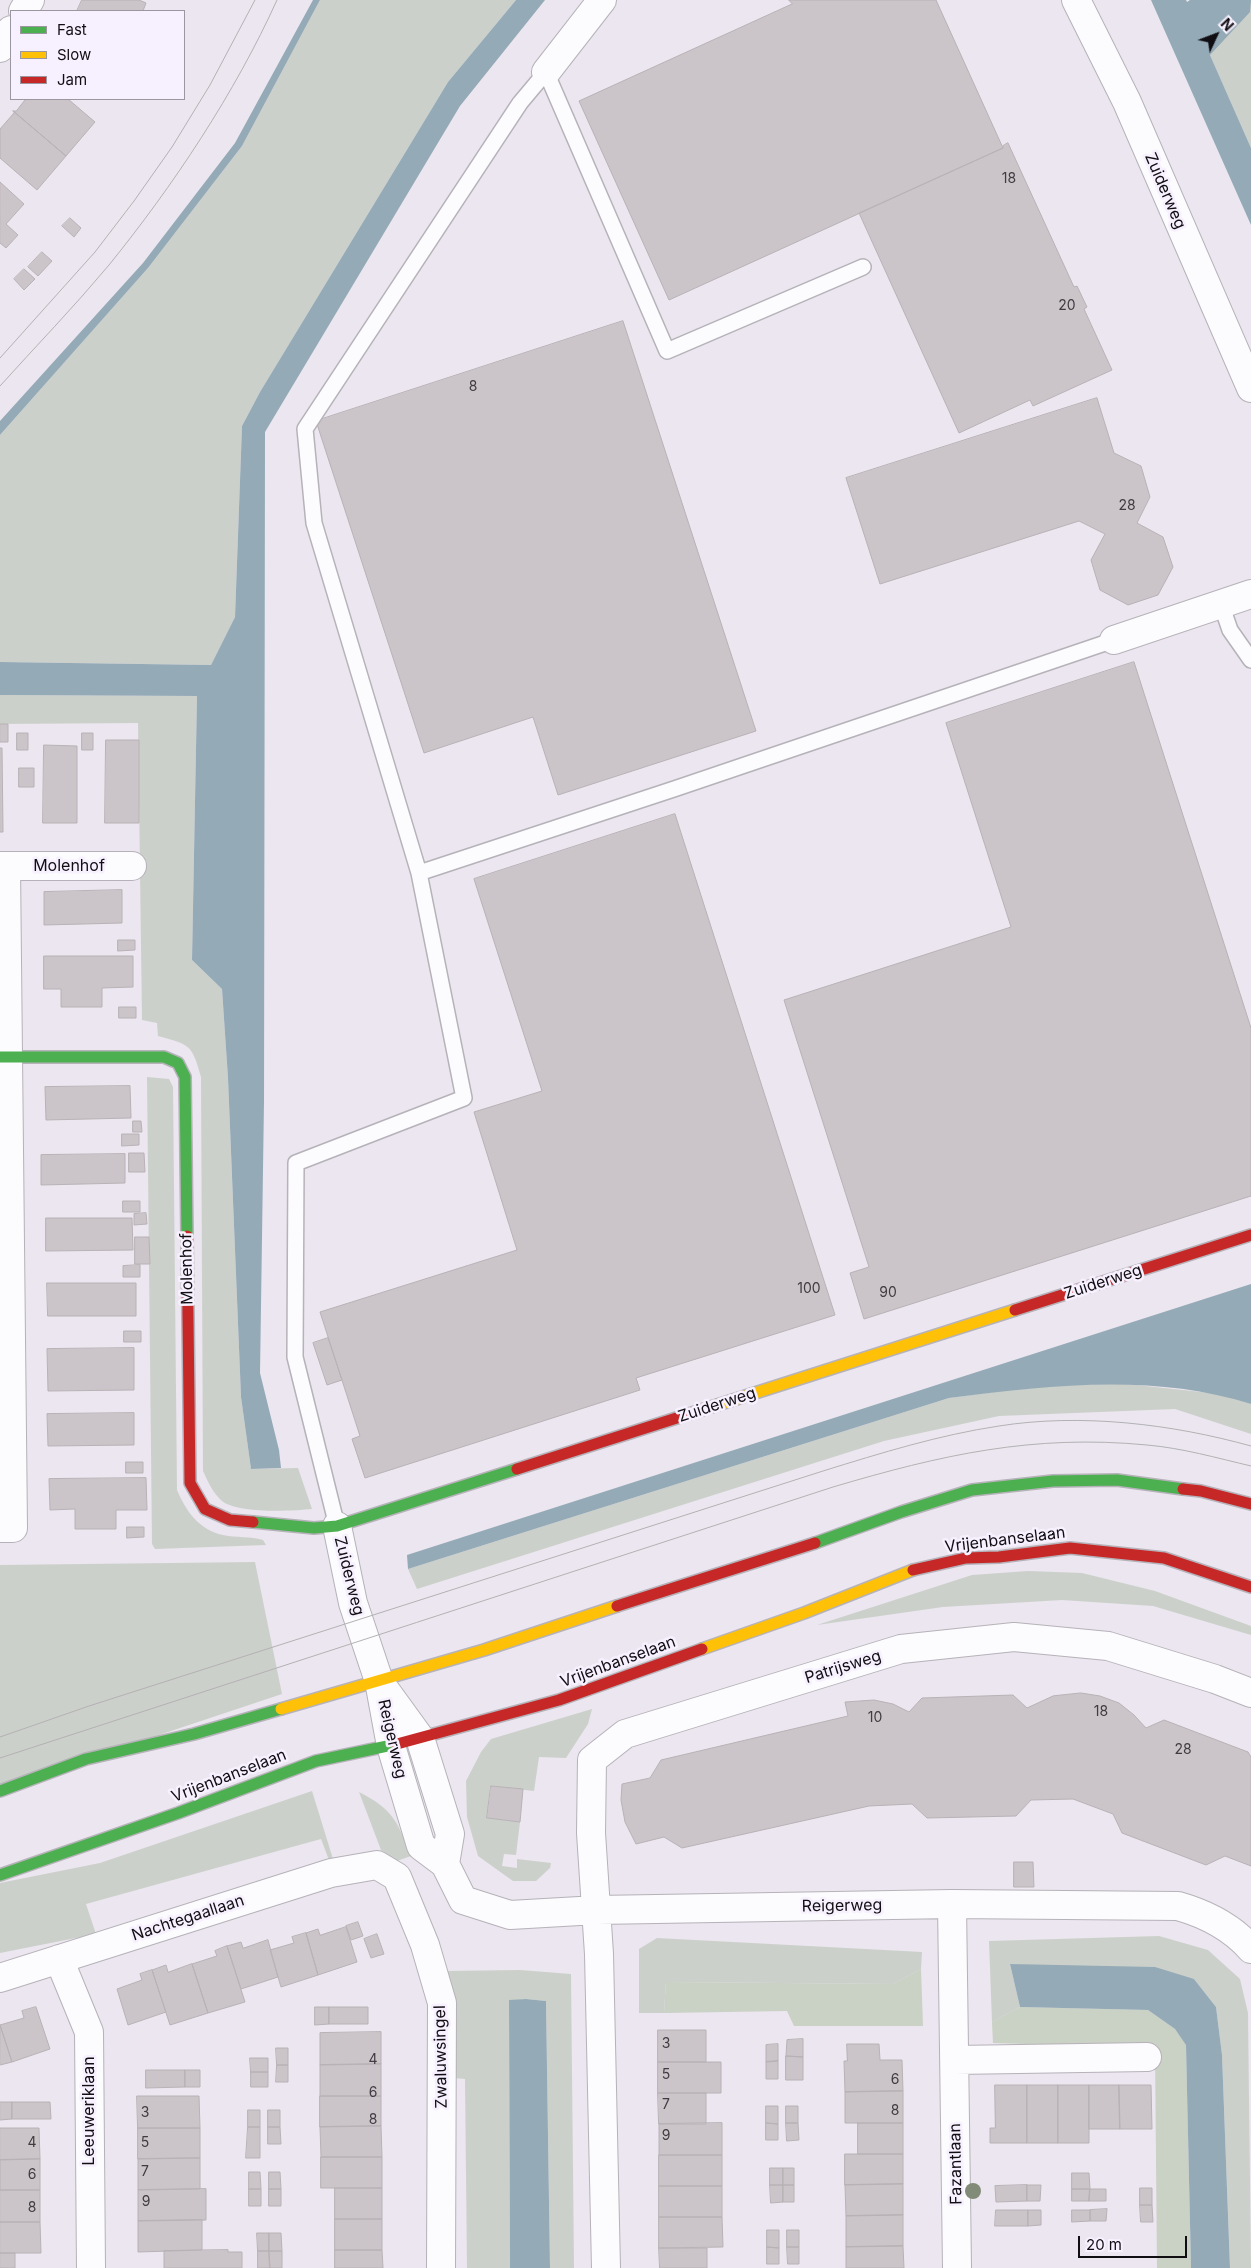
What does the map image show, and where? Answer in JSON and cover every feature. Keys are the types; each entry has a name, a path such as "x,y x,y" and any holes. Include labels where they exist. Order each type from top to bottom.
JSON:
{"main road":[{"name":"Molenhof","path":"4,1057 164,1057 178,1063 185,1076 190,1483 205,1509 230,1520 314,1528 337,1526"},
{"name":"Zuiderweg","path":"337,1526 1251,1235"},
{"path":"0,1791 86,1759 194,1734 379,1682 484,1650 572,1620 787,1553 901,1512 972,1490 1054,1481 1117,1480 1201,1490 1251,1504"},
{"name":"Vrijenbanselaan","path":"0,1875 178,1813 316,1761 391,1746 559,1700 804,1613 903,1572 966,1558 998,1557 1070,1548 1164,1558 1251,1587"}],"street":[{"path":"546,72 602,0"},
{"name":"Zuiderweg","path":"1076,0 1126,102 1250,391"},
{"path":"0,48 10,32"},
{"path":"1114,640 1251,594"},
{"name":"Molenhof","path":"0,1528 13,1528 5,1298 3,866 132,866"},
{"name":"Zuiderweg","path":"337,1526 353,1602 379,1682"},
{"name":"Patrijsweg","path":"597,1910 591,1833 592,1760 625,1734 901,1649 1014,1637 1108,1646 1215,1678 1251,1693"},
{"name":"Reigerweg","path":"379,1682 420,1738 450,1834 445,1864"},
{"name":"Reigerweg","path":"379,1682 391,1746 421,1846 445,1864 463,1900 510,1915 597,1910 952,1904 1178,1906 1203,1914 1226,1926 1251,1949"},
{"name":"Nachtegaallaan","path":"0,1978 331,1872 377,1865"},
{"name":"Zwaluwsingel","path":"377,1865 397,1877 425,1945 442,2003 441,2268"},
{"name":"Fazantlaan","path":"952,1904 957,2268"},
{"path":"597,1910 606,2268"},
{"name":"Leeuweriklaan","path":"58,1960 89,2032 91,2268"},
{"path":"955,2060 1147,2057"}],"lane":[{"path":"337,1526 295,1357 296,1163 464,1098 419,873 314,523 305,429 520,103 546,72 667,351 863,267"},
{"path":"1221,604 1230,630 1251,660"},
{"path":"419,873 1114,640"}],"shaded area":[{"path":"320,0 516,0 448,82 260,392 242,426 235,617 211,665 0,662 0,435 148,268 242,146"},
{"path":"1251,0 1251,148 1210,55"},
{"path":"0,695 197,696 192,960 222,989 228,1078 241,1397 251,1469 298,1468 312,1509 266,1511 230,1505 222,1501 216,1494 203,1471 201,1077 195,1058 188,1048 183,1044 158,1036 157,1023 142,1020 138,723 0,724"},
{"path":"147,1077 169,1079 173,1087 177,1490 189,1512 207,1529 223,1535 263,1540 266,1545 155,1549 152,1544"},
{"path":"1118,1383 1220,1394 1251,1404 1251,1434 1175,1409 999,1416 884,1441 417,1589 408,1569 949,1398 1030,1387"},
{"path":"255,1562 282,1694 0,1788 0,1565"},
{"path":"1028,1571 1082,1573 1155,1591 1251,1626 1251,1635 1153,1606 1062,1600 943,1607 817,1625 972,1575"},
{"path":"592,1709 588,1724 566,1758 539,1757 534,1791 490,1786 487,1818 520,1822 516,1855 504,1854 502,1866 517,1868 517,1859 551,1863 550,1868 536,1881 513,1881 478,1856 467,1817 466,1781 481,1752 491,1739"},
{"path":"312,1791 333,1859 329,1860 321,1839 86,1904 96,1934 0,1953 0,1883 100,1863"},
{"path":"359,1792 371,1798 393,1818 398,1825 411,1856 397,1861 381,1850"},
{"path":"1159,1936 1208,1950 1240,1979 1248,2013 1251,2268 1230,2268 1222,2055 1216,2007 1194,1979 1010,1964 1020,2007 992,2022 989,1941"},
{"path":"657,1938 922,1952 921,1969 893,1984 666,1982 664,2013 639,2013 639,1949"},
{"path":"921,1969 923,2026 794,2026 787,2011 664,2013 666,1982 893,1984"},
{"path":"520,1970 571,1974 574,2268 550,2268 546,2001 526,1999 509,2001 510,2268 467,2268 465,2079 453,2078 447,1971"},
{"path":"1020,2007 1148,2010 1175,2029 1186,2044 1191,2268 1157,2268 1155,2048 993,2043 992,2022"}],"water":[{"path":"313,0 320,0 242,146 148,268 0,435 0,421 143,263 235,143"},
{"path":"516,0 545,0 460,106 265,432 264,1101 260,1373 279,1450 281,1468 251,1469 241,1397 228,1078 222,989 192,960 197,696 0,695 0,662 211,665 235,617 242,426 260,392 448,82"},
{"path":"1151,0 1186,0 1187,2 1190,0 1251,0 1250,12 1210,55 1251,148 1251,225"},
{"path":"1251,1284 1251,1404 1214,1394 1177,1388 1139,1385 1063,1386 949,1398 408,1569 407,1555"},
{"path":"1010,1964 1155,1967 1194,1979 1216,2007 1222,2055 1230,2268 1191,2268 1186,2045 1175,2029 1148,2010 1020,2007"},
{"path":"509,2000 546,2001 550,2268 510,2268"}],"building":[{"path":"82,0 139,0 146,3 143,10 77,10"},
{"path":"789,0 936,0 1003,148 669,300 579,101 792,4"},
{"path":"25,100 69,100 95,122 66,156 13,111 16,111"},
{"path":"13,111 66,156 37,190 0,158 0,129 14,113"},
{"path":"1008,143 1074,287 1077,286 1087,307 1084,309 1112,370 1033,406 1030,400 959,433 859,213 1003,148"},
{"path":"0,182 24,204 6,224 18,235 6,248 0,243"},
{"path":"70,218 81,228 74,237 62,226"},
{"path":"42,252 52,261 38,276 28,267"},
{"path":"24,269 35,279 24,290 14,279"},
{"path":"623,321 756,731 558,795 533,717 424,753 316,421"},
{"path":"1097,398 1114,453 1141,466 1150,497 1137,523 1163,537 1173,567 1158,595 1128,605 1100,590 1091,560 1105,534 1079,521 880,584 846,478"},
{"path":"1134,662 1251,1028 1251,1196 864,1319 850,1273 869,1267 784,1000 1011,927 946,723"},
{"path":"0,724 8,724 8,742 0,742"},
{"path":"17,733 28,733 28,750 17,750"},
{"path":"82,733 93,733 93,750 82,750"},
{"path":"106,740 139,740 139,823 105,823"},
{"path":"44,745 77,746 77,823 43,823"},
{"path":"0,748 2,748 3,832 0,832"},
{"path":"19,768 34,768 34,787 19,787"},
{"path":"675,814 835,1315 636,1378 640,1390 365,1478 352,1439 360,1436 320,1312 517,1250 474,1112 542,1091 474,879"},
{"path":"122,890 122,923 44,925 44,892"},
{"path":"118,940 135,940 135,950 118,951"},
{"path":"44,956 133,956 133,987 102,988 102,1007 61,1007 61,989 44,989"},
{"path":"119,1007 136,1007 136,1018 119,1018"},
{"path":"130,1086 131,1118 46,1120 45,1087"},
{"path":"133,1121 141,1121 142,1132 133,1132"},
{"path":"122,1134 139,1134 139,1145 122,1146"},
{"path":"129,1153 144,1153 145,1172 129,1172"},
{"path":"125,1154 125,1183 41,1185 41,1155"},
{"path":"123,1201 140,1201 140,1212 123,1212"},
{"path":"146,1213 147,1224 134,1225 134,1214"},
{"path":"46,1218 132,1218 133,1250 46,1251"},
{"path":"135,1237 149,1237 150,1264 135,1264"},
{"path":"140,1265 140,1277 123,1277 123,1266"},
{"path":"47,1283 136,1283 136,1316 48,1316"},
{"path":"124,1331 141,1331 141,1342 124,1342"},
{"path":"328,1338 342,1380 327,1385 313,1343"},
{"path":"134,1348 134,1390 48,1391 47,1349"},
{"path":"134,1413 134,1445 48,1446 47,1414"},
{"path":"126,1462 143,1462 143,1473 126,1473"},
{"path":"146,1478 147,1510 116,1510 116,1529 75,1529 75,1509 50,1510 49,1479"},
{"path":"127,1527 144,1527 144,1537 127,1538"},
{"path":"1081,1693 1100,1696 1119,1703 1146,1728 1164,1720 1248,1752 1251,1757 1251,1866 1225,1856 1206,1865 1122,1833 1113,1814 1073,1799 1031,1800 1016,1816 927,1818 912,1804 869,1806 682,1848 664,1837 636,1844 625,1822 621,1800 622,1784 650,1778 661,1760 848,1716 845,1702 874,1700 893,1704 909,1712 922,1698 1013,1695 1027,1708 1053,1696"},
{"path":"491,1786 523,1789 520,1822 487,1818"},
{"path":"1014,1862 1033,1862 1034,1887 1014,1887"},
{"path":"358,1922 363,1936 351,1940 346,1926"},
{"path":"346,1927 357,1962 318,1975 306,1933 318,1929 320,1935"},
{"path":"306,1933 318,1975 281,1987 270,1950 294,1943 292,1937"},
{"path":"377,1934 384,1954 371,1958 364,1939"},
{"path":"268,1940 278,1977 241,1989 227,1946 241,1942 243,1948"},
{"path":"227,1946 245,2002 208,2013 192,1964 217,1956 215,1951"},
{"path":"192,1964 208,2013 170,2025 152,1970 166,1965 168,1972"},
{"path":"152,1970 166,2012 128,2025 117,1989 142,1980 140,1974"},
{"path":"36,2007 50,2049 12,2062 0,2025 24,2018 22,2011"},
{"path":"315,2007 329,2007 329,2024 315,2025"},
{"path":"329,2007 368,2007 368,2024 329,2024"},
{"path":"0,2025 12,2062 0,2065"},
{"path":"658,2030 706,2030 706,2062 658,2062"},
{"path":"381,2032 381,2064 320,2065 320,2033"},
{"path":"803,2039 803,2057 786,2056 787,2040"},
{"path":"778,2044 778,2061 766,2062 766,2045"},
{"path":"847,2044 879,2044 880,2060 902,2060 903,2091 845,2092 844,2061 847,2061"},
{"path":"276,2048 288,2048 288,2065 277,2065"},
{"path":"786,2056 803,2057 803,2080 786,2080"},
{"path":"250,2058 268,2058 268,2072 251,2072"},
{"path":"778,2061 778,2079 766,2079 766,2062"},
{"path":"658,2062 721,2062 721,2093 658,2093"},
{"path":"381,2064 381,2096 320,2096 320,2065"},
{"path":"277,2065 288,2065 288,2082 276,2082"},
{"path":"146,2070 185,2070 185,2087 146,2088"},
{"path":"185,2070 200,2070 200,2087 185,2087"},
{"path":"251,2072 268,2072 268,2087 251,2087"},
{"path":"995,2085 1027,2085 1027,2143 990,2143 990,2128 995,2128"},
{"path":"1027,2085 1058,2085 1058,2143 1027,2143"},
{"path":"1058,2085 1089,2085 1089,2143 1058,2143"},
{"path":"1089,2085 1119,2085 1120,2129 1089,2129"},
{"path":"1119,2085 1151,2085 1152,2129 1120,2129"},
{"path":"903,2091 903,2123 845,2123 845,2092"},
{"path":"658,2093 706,2093 706,2124 659,2124"},
{"path":"137,2096 199,2096 200,2128 138,2128"},
{"path":"320,2096 381,2096 381,2126 320,2127"},
{"path":"0,2102 12,2102 12,2119 0,2120"},
{"path":"12,2102 50,2102 51,2119 12,2119"},
{"path":"766,2106 778,2106 778,2124 766,2123"},
{"path":"786,2106 798,2106 798,2123 786,2123"},
{"path":"248,2110 260,2110 260,2127 248,2127"},
{"path":"268,2110 280,2110 280,2127 268,2127"},
{"path":"722,2123 722,2155 659,2155 659,2124"},
{"path":"766,2123 778,2124 778,2140 766,2140"},
{"path":"786,2123 798,2123 799,2140 787,2141"},
{"path":"858,2123 903,2123 903,2154 858,2154"},
{"path":"381,2126 382,2157 321,2157 320,2127"},
{"path":"248,2127 260,2127 260,2158 246,2158"},
{"path":"268,2127 280,2127 281,2144 268,2144"},
{"path":"0,2128 39,2128 40,2159 0,2160"},
{"path":"138,2128 200,2128 200,2158 138,2159"},
{"path":"845,2154 903,2154 903,2184 845,2185"},
{"path":"659,2155 722,2155 722,2186 659,2186"},
{"path":"321,2157 382,2157 382,2188 321,2188"},
{"path":"200,2158 200,2189 138,2190 138,2159"},
{"path":"40,2159 40,2190 0,2190 0,2160"},
{"path":"770,2168 783,2168 783,2185 770,2185"},
{"path":"783,2168 794,2168 794,2185 783,2185"},
{"path":"249,2172 260,2172 261,2189 249,2189"},
{"path":"269,2172 280,2172 281,2189 269,2189"},
{"path":"1072,2173 1089,2173 1090,2189 1072,2189"},
{"path":"903,2184 903,2215 846,2216 845,2185"},
{"path":"770,2185 783,2185 783,2202 771,2203"},
{"path":"783,2185 794,2185 794,2202 783,2202"},
{"path":"1027,2185 1027,2201 996,2202 995,2186"},
{"path":"1027,2185 1041,2185 1040,2201 1027,2201"},
{"path":"659,2186 722,2186 722,2217 659,2217"},
{"path":"335,2188 382,2188 382,2219 335,2219"},
{"path":"1140,2188 1152,2188 1152,2205 1140,2205"},
{"path":"206,2189 206,2220 138,2221 138,2190"},
{"path":"249,2189 261,2189 261,2206 249,2206"},
{"path":"269,2189 281,2189 281,2206 269,2206"},
{"path":"1072,2189 1090,2189 1089,2201 1072,2201"},
{"path":"1090,2189 1106,2189 1106,2201 1089,2201"},
{"path":"0,2190 40,2190 40,2222 0,2222"},
{"path":"1140,2205 1152,2205 1153,2222 1141,2222"},
{"path":"1107,2209 1106,2221 1090,2221 1090,2210"},
{"path":"996,2210 1028,2210 1028,2226 995,2226"},
{"path":"1028,2210 1041,2210 1041,2225 1028,2226"},
{"path":"1072,2210 1090,2210 1090,2221 1072,2222"},
{"path":"903,2215 903,2246 846,2247 846,2216"},
{"path":"659,2217 722,2217 723,2247 659,2248"},
{"path":"335,2219 382,2219 382,2250 335,2250"},
{"path":"202,2220 202,2250 138,2252 138,2221"},
{"path":"0,2222 40,2222 41,2253 0,2253"},
{"path":"767,2230 779,2230 779,2248 767,2247"},
{"path":"787,2230 799,2230 799,2247 787,2247"},
{"path":"257,2233 269,2233 269,2251 258,2251"},
{"path":"269,2233 281,2233 282,2251 269,2251"},
{"path":"903,2246 904,2268 846,2268 846,2247"},
{"path":"767,2247 779,2248 779,2264 767,2264"},
{"path":"787,2247 799,2247 799,2264 788,2264"},
{"path":"659,2248 707,2248 707,2268 660,2268"},
{"path":"228,2250 228,2252 242,2252 242,2268 164,2268 164,2251"},
{"path":"335,2250 382,2250 383,2268 335,2268"},
{"path":"258,2251 269,2251 270,2268 258,2268"},
{"path":"269,2251 282,2251 282,2268 270,2268"},
{"path":"0,2253 15,2253 15,2268 0,2268"}],"tram line":[{"path":"0,358 95,252 134,201 172,147 210,85 255,0"},
{"path":"0,386 96,281 133,235 179,171 242,70 277,0"},
{"path":"0,1737 89,1706 823,1471 932,1439 1030,1422 1094,1421 1126,1423 1190,1432 1251,1446"},
{"path":"0,1758 833,1487 912,1465 988,1450 1026,1445 1065,1442 1105,1442 1173,1448 1251,1466"}],"traffic: fast":[{"path":"0,1057 164,1057 178,1063 185,1077 187,1236"},
{"path":"253,1522 314,1528 337,1526 517,1469"},
{"path":"815,1543 901,1512 972,1490 1053,1481 1117,1480 1183,1489"},
{"path":"0,1791 86,1759 194,1734 281,1709"},
{"path":"0,1875 178,1813 316,1761 397,1744"}],"traffic: slow":[{"path":"708,1408 1015,1310"},
{"path":"702,1649 804,1613 913,1570"},
{"path":"281,1709 484,1650 617,1606"}],"traffic: jam":[{"path":"1015,1310 1251,1235"},
{"path":"187,1236 190,1483 205,1509 230,1520 253,1522"},
{"path":"517,1469 708,1408"},
{"path":"1183,1489 1201,1491 1251,1504"},
{"path":"617,1606 815,1543"},
{"path":"913,1570 966,1558 999,1557 1070,1548 1164,1558 1251,1587"},
{"path":"397,1744 559,1700 702,1649"}]}
